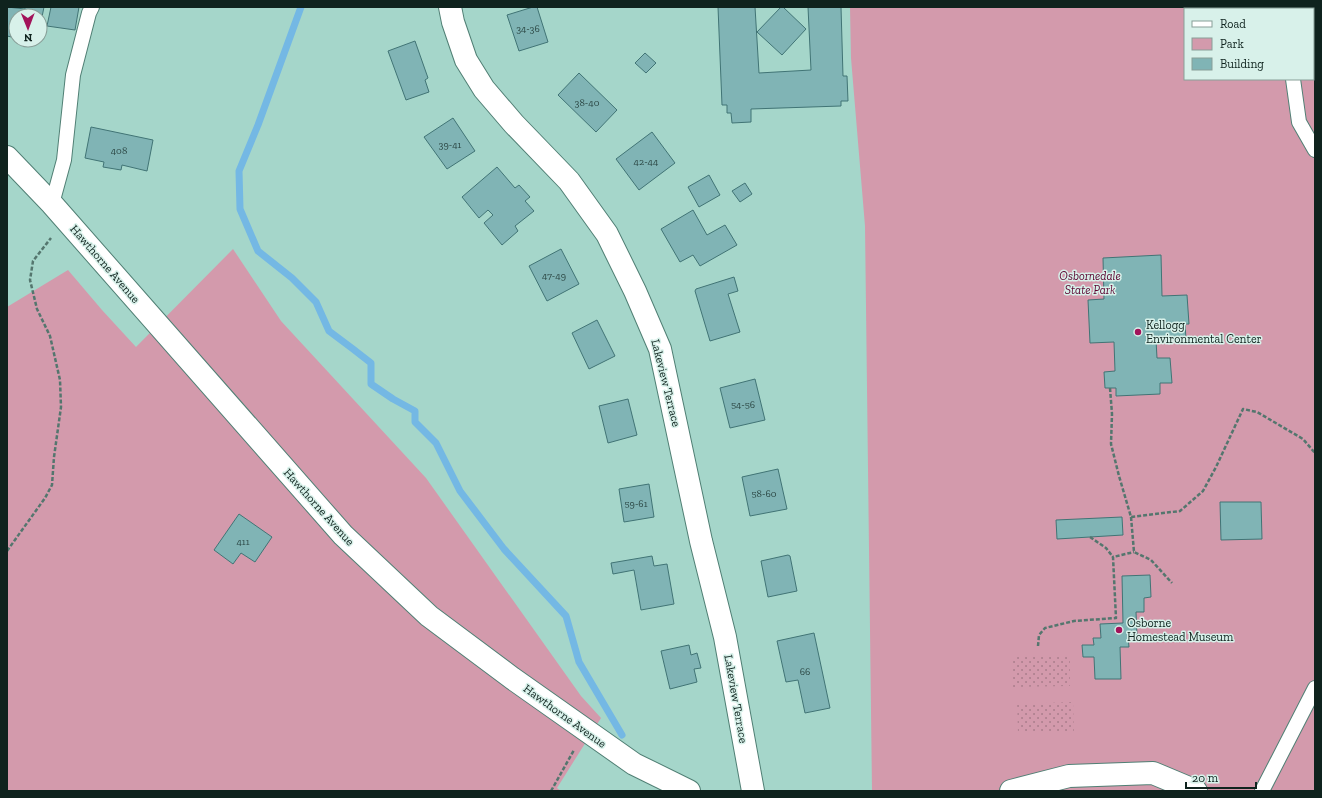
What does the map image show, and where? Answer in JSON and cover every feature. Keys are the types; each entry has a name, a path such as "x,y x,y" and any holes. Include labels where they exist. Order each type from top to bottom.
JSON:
{"street":[{"name":"Lakeview Terrace","path":"450,7 453,22 466,60 484,90 514,124 569,181 607,234 635,291 660,349 701,541 725,637 753,791"},
{"name":"Hawthorne Avenue","path":"7,157 52,204 343,535 429,616 634,764 689,791"},
{"path":"1011,791 1069,776 1153,773 1196,791"}],"lane":[{"path":"52,204 64,160 73,75 89,13 92,7"},
{"path":"1293,80 1299,122 1315,150"},
{"path":"1262,791 1315,688"}],"path":[{"path":"7,551 45,498 52,485 54,457 61,407 60,380 50,336 37,309 30,280 32,261 54,235 68,222"},
{"path":"1110,388 1112,414 1111,444 1131,517 1134,552"},
{"path":"1131,517 1180,512 1203,491 1216,467 1242,409 1257,412 1303,438 1315,453"},
{"path":"1038,646 1039,636 1045,628 1074,621 1116,618 1113,557 1106,548 1090,537"},
{"path":"1113,557 1134,552 1151,560 1172,583"},
{"path":"551,791 586,730"}],"green space":[{"name":"Osbornedale State Park","path":"850,7 1315,7 1315,791 872,791 865,226 851,58"},
{"path":"233,249 281,321 426,478 581,696 601,718 557,788 561,791 7,791 7,307 68,270 136,347"},
{"path":"1070,655 1070,686 1012,687 1011,656"},
{"path":"1073,702 1074,731 1018,733 1017,704"}],"building":[{"path":"7,7 16,8 8,8 7,36"},
{"path":"25,7 44,8 25,8"},
{"path":"51,7 79,7 75,30 48,26"},
{"path":"537,7 548,42 519,51 507,15"},
{"path":"718,7 755,7 759,73 811,70 808,7 841,7 843,76 847,76 848,101 841,101 841,106 751,109 751,122 732,123 731,113 727,113 727,105 722,105"},
{"path":"781,7 783,7 806,29 782,55 757,32"},
{"path":"415,41 428,78 425,80 429,92 406,100 388,51"},
{"path":"645,53 656,63 646,73 635,63"},
{"path":"579,73 617,110 596,132 558,95"},
{"path":"453,118 475,151 447,169 424,137"},
{"path":"91,127 153,140 147,171 122,165 121,170 103,167 104,162 85,158"},
{"path":"652,132 675,163 639,190 616,159"},
{"path":"497,167 515,188 519,185 530,197 525,201 534,211 515,226 518,231 502,245 484,223 493,215 488,210 479,218 462,197"},
{"path":"709,175 720,195 699,207 688,187"},
{"path":"745,183 752,194 740,202 732,191"},
{"path":"693,210 707,235 725,225 737,245 700,266 693,255 680,262 661,229"},
{"path":"561,249 579,284 547,301 529,266"},
{"name":"Kellogg Environmental Center","path":"1161,255 1162,296 1187,295 1189,324 1185,324 1186,339 1156,340 1157,358 1170,358 1172,383 1160,383 1160,394 1116,396 1116,388 1105,388 1104,372 1115,371 1114,342 1090,343 1088,300 1104,299 1103,258"},
{"path":"734,277 738,291 728,294 740,332 710,341 695,291 696,289"},
{"path":"597,320 615,356 589,369 572,333"},
{"path":"755,379 765,420 730,428 720,388"},
{"path":"628,399 637,435 608,443 599,406"},
{"path":"778,469 787,509 750,516 742,477"},
{"path":"649,484 654,517 624,522 619,489"},
{"path":"1220,502 1261,502 1262,539 1221,540"},
{"path":"239,514 272,537 255,562 241,553 233,564 214,550"},
{"path":"1122,517 1123,535 1057,539 1056,520"},
{"path":"788,555 790,556 797,591 768,597 761,561"},
{"path":"652,556 654,566 667,564 674,604 641,610 634,570 613,574 611,563"},
{"name":"Osborne Homestead Museum","path":"1150,575 1151,597 1144,598 1144,612 1136,612 1137,636 1128,637 1129,647 1120,647 1121,679 1095,679 1094,657 1083,657 1082,645 1094,645 1093,638 1101,638 1100,624 1123,623 1122,576"},
{"path":"814,633 830,708 805,713 798,680 786,682 777,641"},
{"path":"689,645 691,655 697,653 701,668 694,669 697,682 670,689 661,651"}],"waterway":[{"path":"301,7 258,125 239,171 240,209 258,251 292,278 316,302 329,331 371,363 371,384 393,399 415,411 415,422 436,443 460,491 504,549 566,616 579,662 622,735"}],"place":[{"name":"Kellogg Environmental Center","path":"1138,332"},
{"name":"Osborne Homestead Museum","path":"1119,630"}]}
